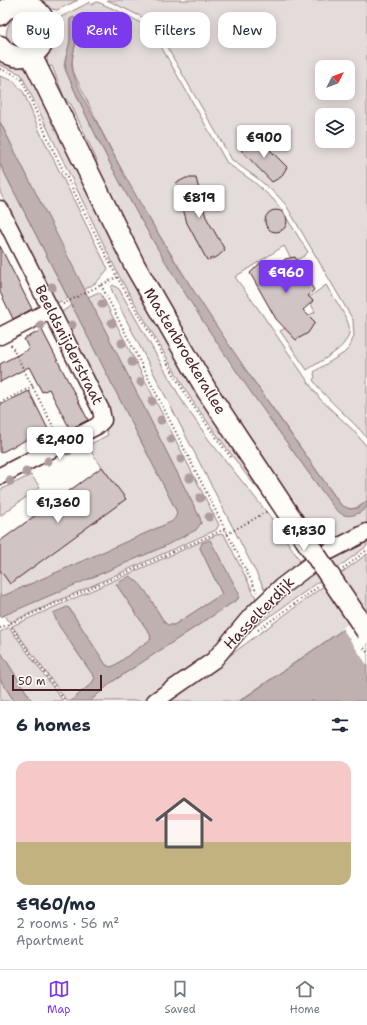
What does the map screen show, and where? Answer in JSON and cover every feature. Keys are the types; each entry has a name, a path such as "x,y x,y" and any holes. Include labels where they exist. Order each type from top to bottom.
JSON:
{"main road":[{"path":"0,46 8,54 15,56 31,55 43,45 46,38 46,24 43,16 31,7 17,5 5,8"},
{"name":"Mastenbroekerallee","path":"31,55 139,272 207,391 367,632"}],"street":[{"name":"Beeldsnijderstraat","path":"0,209 56,307 102,410 103,420 97,426 0,476"},
{"path":"2,335 56,307"},
{"name":"Hasselterdijk","path":"155,701 214,660 251,616 281,587 326,553 367,532"}],"path":[{"path":"0,70 14,74 22,80"},
{"path":"56,307 117,277"},
{"path":"101,285 264,604"},
{"path":"2,335 33,386 62,444"},
{"path":"0,403 33,386"},
{"path":"227,534 271,509"},
{"path":"0,628 225,529"},
{"path":"339,572 367,550"},
{"name":"Hasselterdijk","path":"258,631 324,583"},
{"path":"9,624 65,701"}],"shaded area":[{"path":"26,0 78,0 57,10 46,10"},
{"path":"107,0 367,0 367,438 325,395 313,380 315,377 315,371 344,353 349,348 354,336 353,320 286,205 257,178 232,160 167,48 210,48 210,12 140,12 140,16"},
{"path":"90,2 91,5 97,2 119,12 72,12 72,20 70,19 70,41 64,66 89,121 140,218 168,265 227,357 336,510 347,515 351,515 361,512 367,507 367,528 325,547 316,532 311,535 220,399 137,253 93,163 97,161 71,104 64,97 52,66 48,67 48,48 64,48 64,15"},
{"path":"72,18 72,48 74,48 72,64 75,78 82,96 125,177 153,225 244,367 341,505 350,509 358,508 367,501 367,507 361,512 350,516 343,515 331,504 223,352 165,262 112,168 66,71 65,61 70,41 70,19"},
{"path":"133,18 140,23 140,48 162,48 227,163 254,182 273,199 281,209 308,252 293,262 284,246 235,277 320,399 353,430 367,447 367,501 361,506 351,509 341,505 217,329 134,194 73,71 72,60 74,48 132,48"},
{"path":"12,20 12,45 8,41 6,36 8,26"},
{"path":"0,56 19,64 33,79 288,524 247,476 191,399 119,276 21,74 0,65"},
{"path":"0,76 14,81 24,93 40,132 108,269 97,282 84,290 0,122"},
{"path":"0,122 200,518 201,523 196,530 163,547 0,617 0,593 3,596 171,522 177,514 0,164"},
{"path":"0,164 68,298 56,304 0,192"},
{"path":"113,285 119,289 184,404 209,440 269,515 301,562 267,594 113,294 111,287"},
{"path":"326,285 348,323 349,331 343,345 328,357 307,370 280,331 315,312 308,298"},
{"path":"99,292 219,525 216,530 11,622 7,620 4,615 163,547 201,523 200,518 88,297"},
{"path":"72,305 177,512 175,518 171,522 3,596 0,593 0,570 125,499 87,446 108,435 60,313"},
{"path":"31,475 40,487 0,516 0,490"},
{"path":"224,534 257,600 210,657 149,701 90,701 112,682 238,599 239,596 200,548 222,594 174,625 168,625 165,623 148,596 116,584 150,634 151,639 114,666 110,667 106,665 69,608 72,645 95,678 92,683 71,701 67,701 12,626 216,535"},
{"path":"367,536 367,546 233,642 308,572"},
{"path":"210,540 239,593 238,599 112,682 90,701 71,701 92,683 95,678 59,626 53,613 67,607 69,608 106,665 110,667 114,666 151,639 150,634 116,584 130,576 136,580 146,591 165,623 168,625 174,625 222,594 200,548 202,543"},
{"path":"367,554 367,613 239,701 161,701 217,665"},
{"path":"367,613 367,701 240,701"},
{"path":"9,627 63,701 32,701 0,651 0,632"},
{"path":"0,651 32,701 14,701 0,679"},
{"path":"0,679 14,701 0,701"}],"pier":[{"path":"367,611 367,665 342,628"}],"building":[{"path":"256,136 287,167 281,177 272,182 241,150 247,141"},
{"path":"186,178 196,178 206,217 225,250 217,257 207,260 187,223 176,183"},
{"path":"276,210 284,213 287,221 284,229 276,232 268,229 265,221 268,213"},
{"path":"0,246 32,309 13,319 0,292"},
{"path":"295,257 314,290 308,296 313,301 303,310 315,322 308,333 296,340 276,319 250,273 260,263 273,260 277,267 285,259"},
{"path":"42,330 88,420 70,429 49,389 42,392 29,367 0,382 0,364 29,349 24,339"},
{"path":"29,391 48,429 0,453 0,405"},
{"path":"102,467 126,499 10,584 0,570 0,541"}]}
